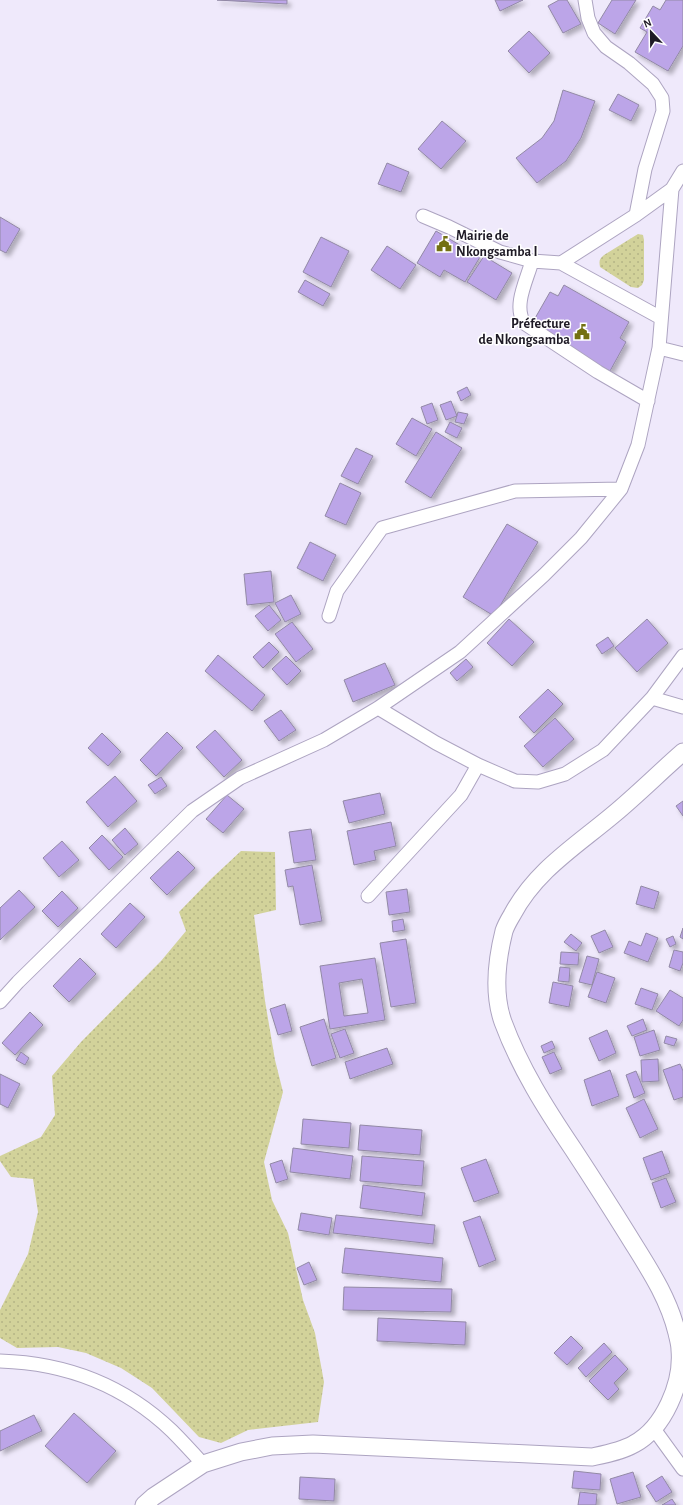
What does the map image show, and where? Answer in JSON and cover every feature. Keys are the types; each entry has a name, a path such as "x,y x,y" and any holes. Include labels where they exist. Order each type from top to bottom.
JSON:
{"street":[{"path":"585,0 588,18 594,33 606,47 629,63 653,84 662,98 663,111 645,169 636,215"},
{"path":"561,263 636,215 672,189 683,171"},
{"path":"0,1002 18,982 192,811 240,778 324,740 378,708 460,652 544,575 581,538 621,489 638,445 658,348 672,189"},
{"path":"423,216 500,252 532,261 561,263 661,318"},
{"path":"532,261 520,299 520,316 524,323 598,372 648,401"},
{"path":"658,348 683,354"},
{"path":"329,616 337,591 382,528 515,491 621,489"},
{"path":"378,708 436,743 478,765 515,781 538,782 565,774 603,750 652,698 683,656"},
{"path":"652,698 683,707"},
{"path":"144,1505 153,1497 203,1464 241,1452 264,1448 313,1444 592,1457 635,1444 654,1429 670,1402 678,1380 680,1350 673,1317 657,1282 601,1191 546,1108 520,1062 502,1020 497,989 498,963 504,929 520,899 534,881 556,861 615,814 683,752"},
{"path":"368,896 461,795 478,765"},
{"path":"0,1361 54,1367 100,1382 124,1394 172,1431 203,1464"},
{"path":"654,1429 683,1469"}],"green space":[{"path":"638,234 643,235 644,240 644,280 642,285 638,288 631,287 600,267 600,259"},
{"path":"241,851 275,852 276,910 254,915 265,1001 275,1060 283,1092 264,1162 272,1200 288,1233 303,1300 315,1333 324,1382 318,1422 248,1430 221,1443 199,1437 152,1388 121,1368 86,1353 58,1347 17,1348 0,1338 0,1310 28,1254 38,1212 33,1179 11,1177 0,1161 0,1156 41,1137 55,1115 52,1076 81,1042 161,961 186,931 179,912"}],"building":[{"path":"217,0 287,0 287,4"},
{"path":"495,0 523,0 500,11"},
{"path":"559,0 567,0 581,24 563,33 548,6"},
{"path":"612,0 636,0 615,34 598,23"},
{"path":"666,0 683,0 683,46 668,71 635,52 647,32 640,28 653,6 660,10"},
{"path":"529,31 550,53 529,73 508,51"},
{"path":"563,90 595,101 581,138 566,161 537,183 516,158 542,138 554,121"},
{"path":"618,94 639,105 631,121 609,110"},
{"path":"442,121 466,141 441,169 418,149"},
{"path":"387,163 409,172 401,192 378,184"},
{"path":"0,217 20,229 6,253 0,250"},
{"name":"Mairie de Nkongsamba I","path":"436,231 480,257 465,282 444,270 440,277 417,263"},
{"path":"321,237 349,251 331,287 303,272"},
{"path":"387,246 416,265 400,289 371,270"},
{"path":"484,256 512,273 496,300 467,282"},
{"path":"305,280 330,294 323,306 298,292"},
{"name":"Préfecture de Nkongsamba","path":"564,285 629,322 620,338 626,342 610,371 530,327 550,292 558,296"},
{"path":"467,387 471,395 461,401 457,392"},
{"path":"451,401 457,416 446,420 440,405"},
{"path":"432,403 438,420 427,424 421,407"},
{"path":"458,412 468,414 464,424 455,422"},
{"path":"412,418 432,429 416,456 396,444"},
{"path":"450,422 462,428 457,438 445,432"},
{"path":"436,432 462,448 431,498 405,482"},
{"path":"356,448 373,456 358,484 341,476"},
{"path":"340,483 361,493 346,525 325,516"},
{"path":"507,524 538,542 494,616 463,597"},
{"path":"310,542 336,555 323,581 297,568"},
{"path":"271,571 274,602 247,605 244,574"},
{"path":"291,595 301,614 285,622 275,603"},
{"path":"269,605 281,620 268,631 255,616"},
{"path":"509,619 534,642 512,666 487,643"},
{"path":"647,619 668,643 637,672 615,648"},
{"path":"292,622 313,649 296,662 275,634"},
{"path":"608,637 614,646 602,654 596,645"},
{"path":"269,642 279,652 263,668 253,657"},
{"path":"218,655 265,695 252,711 205,671"},
{"path":"286,656 301,671 287,685 272,669"},
{"path":"466,659 473,667 457,681 450,673"},
{"path":"385,663 395,685 353,702 344,680"},
{"path":"548,689 563,704 534,733 519,717"},
{"path":"281,710 296,730 279,741 264,721"},
{"path":"555,718 574,739 543,767 524,746"},
{"path":"215,730 242,760 224,777 196,747"},
{"path":"167,732 183,748 156,776 140,760"},
{"path":"102,733 121,752 108,766 88,748"},
{"path":"115,776 137,801 108,827 86,802"},
{"path":"161,777 167,786 155,794 148,785"},
{"path":"380,793 385,814 349,823 343,801"},
{"path":"227,795 244,809 223,833 206,819"},
{"path":"683,801 683,816 676,806"},
{"path":"391,822 396,846 374,851 376,860 354,865 347,831"},
{"path":"125,828 138,844 125,855 112,840"},
{"path":"311,829 316,860 294,863 289,832"},
{"path":"102,835 123,857 109,870 89,848"},
{"path":"62,841 79,860 59,877 43,858"},
{"path":"178,851 195,868 167,895 150,878"},
{"path":"312,865 322,921 300,925 293,886 288,887 285,870"},
{"path":"641,886 659,892 654,909 636,904"},
{"path":"407,889 410,912 389,915 386,892"},
{"path":"19,890 35,907 0,940 0,908"},
{"path":"62,891 78,908 58,927 42,911"},
{"path":"130,903 145,917 116,948 101,934"},
{"path":"403,919 405,930 393,932 392,921"},
{"path":"683,928 683,939 680,937"},
{"path":"605,930 613,947 599,953 591,936"},
{"path":"646,933 658,938 648,962 624,953 629,941 641,946"},
{"path":"571,934 582,943 576,951 564,942"},
{"path":"673,936 676,944 670,947 666,939"},
{"path":"406,939 416,1003 391,1007 380,943"},
{"path":"674,950 683,952 683,963 680,971 669,967"},
{"path":"561,952 579,953 578,965 560,964"},
{"path":"587,956 599,959 592,985 579,982"},
{"path":"80,958 96,974 69,1002 53,986"},
{"path":"375,958 385,1020 330,1029 320,966","holes":["362,979 368,1013 344,1016 339,983"]},
{"path":"560,967 570,968 569,982 558,981"},
{"path":"597,972 615,978 606,1003 588,997"},
{"path":"553,982 573,986 569,1007 549,1003"},
{"path":"641,988 658,994 652,1010 635,1004"},
{"path":"670,990 683,998 683,1020 679,1026 656,1011"},
{"path":"285,1004 292,1031 278,1035 270,1009"},
{"path":"30,1012 43,1025 15,1055 2,1043"},
{"path":"324,1019 336,1058 312,1066 300,1027"},
{"path":"643,1019 647,1030 632,1036 627,1026"},
{"path":"345,1029 354,1053 340,1058 331,1034"},
{"path":"607,1030 616,1053 599,1061 589,1038"},
{"path":"654,1030 660,1050 640,1056 634,1037"},
{"path":"666,1036 677,1039 674,1046 664,1043"},
{"path":"552,1041 555,1048 544,1053 541,1046"},
{"path":"387,1048 393,1064 350,1079 345,1062"},
{"path":"21,1052 29,1058 25,1065 16,1060"},
{"path":"554,1052 562,1069 550,1074 542,1057"},
{"path":"658,1059 659,1081 642,1082 641,1060"},
{"path":"680,1064 683,1071 683,1097 674,1100 663,1070"},
{"path":"610,1070 619,1096 592,1106 584,1080"},
{"path":"636,1071 645,1093 634,1098 626,1075"},
{"path":"0,1074 20,1084 8,1108 0,1104"},
{"path":"644,1099 658,1129 640,1138 626,1108"},
{"path":"303,1119 351,1123 349,1148 301,1144"},
{"path":"360,1125 422,1130 420,1155 358,1150"},
{"path":"293,1148 353,1156 350,1179 290,1172"},
{"path":"662,1151 670,1173 651,1180 643,1158"},
{"path":"362,1156 424,1161 422,1186 360,1181"},
{"path":"486,1159 499,1193 474,1202 461,1168"},
{"path":"282,1160 288,1179 276,1183 270,1164"},
{"path":"666,1178 676,1202 661,1208 652,1183"},
{"path":"363,1185 425,1193 422,1216 360,1208"},
{"path":"301,1213 332,1218 329,1235 298,1230"},
{"path":"336,1215 435,1225 433,1244 333,1233"},
{"path":"480,1216 496,1260 479,1267 463,1222"},
{"path":"345,1248 443,1258 441,1282 342,1273"},
{"path":"309,1262 317,1280 304,1285 297,1268"},
{"path":"344,1287 452,1289 451,1312 343,1310"},
{"path":"378,1318 466,1322 465,1345 377,1341"},
{"path":"571,1336 583,1348 567,1365 554,1353"},
{"path":"604,1343 612,1352 586,1377 578,1368"},
{"path":"615,1355 628,1369 614,1383 619,1389 608,1400 589,1381"},
{"path":"74,1413 116,1451 87,1483 45,1446"},
{"path":"34,1415 42,1431 0,1451 0,1431"},
{"path":"574,1471 601,1474 600,1490 572,1488"},
{"path":"633,1472 641,1497 617,1504 610,1479"},
{"path":"662,1476 672,1492 656,1502 646,1486"},
{"path":"300,1477 335,1479 334,1501 299,1499"},
{"path":"580,1492 597,1494 596,1505 578,1505"},
{"path":"672,1499 676,1505 662,1505"}],"place":[{"name":"Mairie de Nkongsamba I","path":"444,244"},
{"name":"Préfecture de Nkongsamba","path":"582,332"}]}
